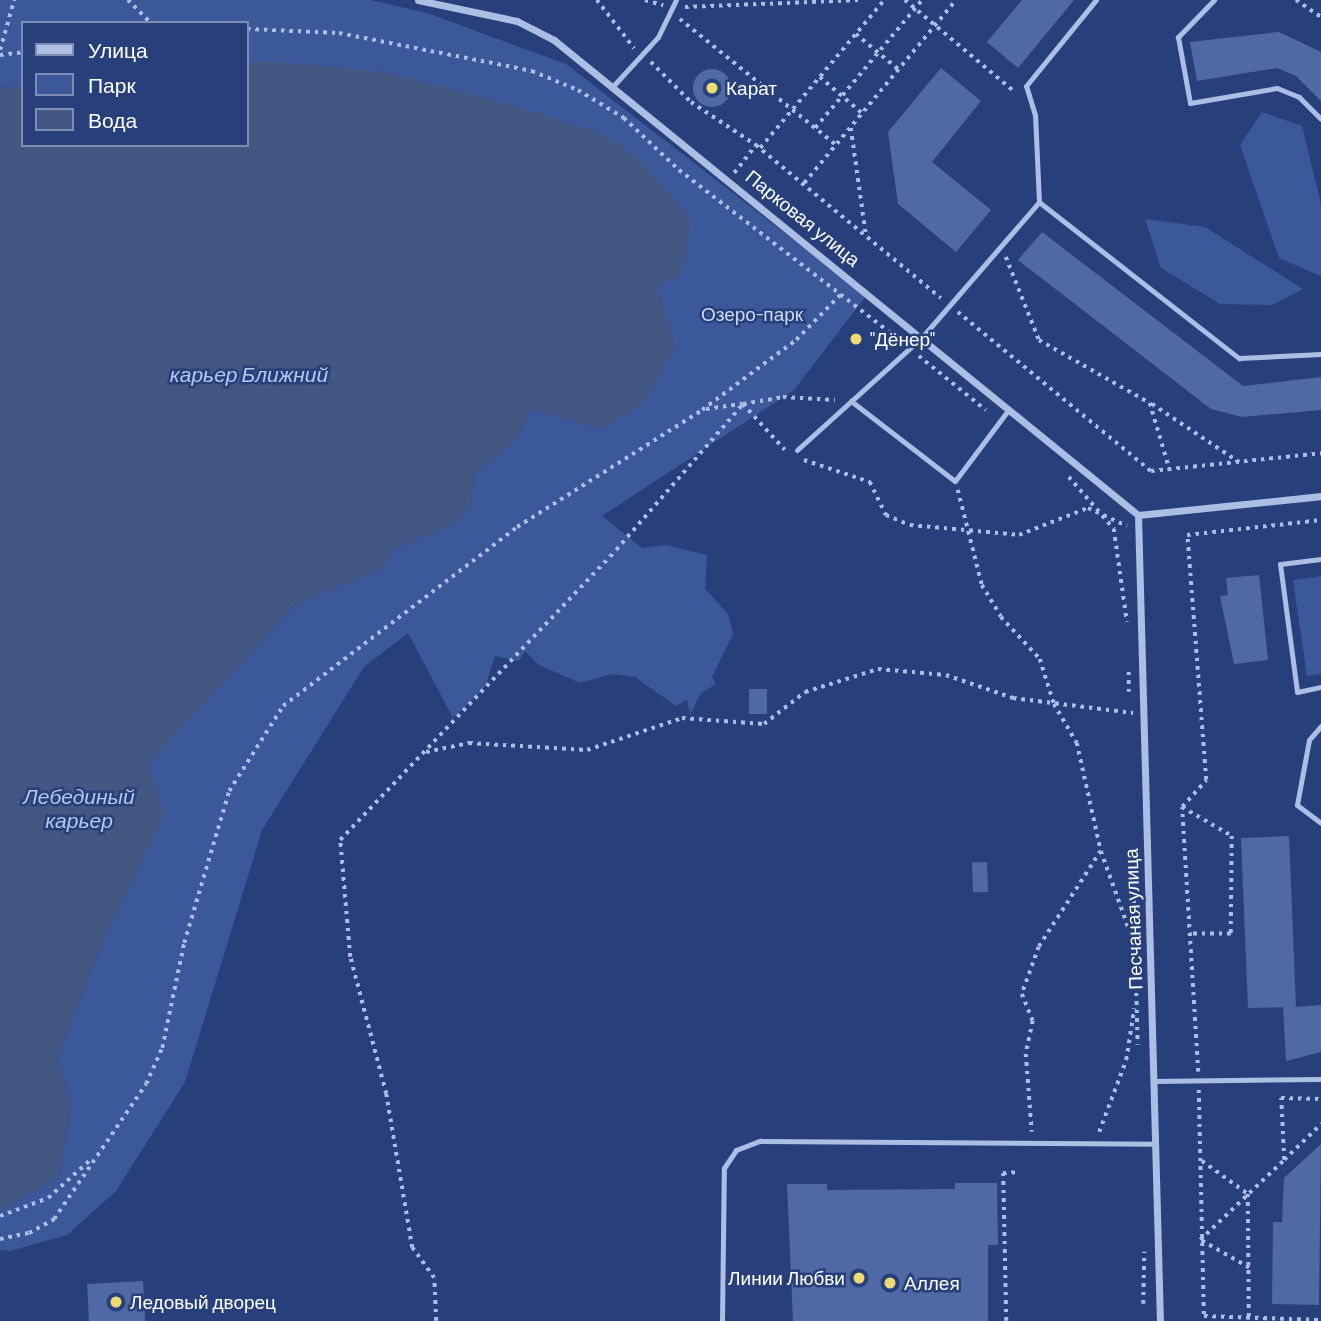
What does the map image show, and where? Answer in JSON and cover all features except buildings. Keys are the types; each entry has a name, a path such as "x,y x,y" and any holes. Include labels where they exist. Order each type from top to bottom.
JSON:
{"street":[{"name":"Парковая улица","path":"418,0 517,21 554,40 729,178 1138,515"},
{"path":"1138,515 1321,496"},
{"name":"Песчаная улица","path":"1138,515 1160,1321"}],"lane":[{"path":"614,85 642,55 676,0"},
{"path":"797,450 923,336 1039,202 1035,115 1026,86 1097,0"},
{"path":"1214,0 1178,37 1190,103 1277,88 1299,97 1321,119"},
{"path":"1039,202 1240,358 1321,354"},
{"path":"851,401 956,481 1010,407"},
{"path":"1321,559 1280,564 1297,692 1321,687"},
{"path":"1321,726 1309,740 1297,805 1321,823"},
{"path":"1153,1081 1321,1079"},
{"path":"722,1321 724,1168 736,1150 760,1141 1155,1144"}],"path":[{"path":"14,0 0,53 21,52"},
{"path":"128,0 149,21"},
{"path":"597,0 642,55 691,102 756,145 804,183 1152,471 1321,453"},
{"path":"645,0 673,8 859,0"},
{"path":"760,149 884,0"},
{"path":"905,0 1018,95 1026,86"},
{"path":"815,128 922,0"},
{"path":"804,183 956,0"},
{"path":"1296,0 1321,17"},
{"path":"673,8 685,27 836,145"},
{"path":"248,29 339,33 532,71 578,90 624,117 679,170 1000,421"},
{"path":"856,34 898,69"},
{"path":"820,77 862,113"},
{"path":"851,126 866,237"},
{"path":"729,178 756,145"},
{"path":"1001,246 1039,340 1150,403 1240,463"},
{"path":"0,1238 29,1233 54,1219 92,1159 146,1084 162,1048 184,943 229,791 283,706 517,527 702,410 796,340 840,295"},
{"path":"702,410 783,397 851,401"},
{"path":"1150,403 1170,471"},
{"path":"743,404 796,458 870,482 886,515 969,534 1019,535 1088,508 1139,531"},
{"path":"436,1321 434,1278 412,1248 386,1094 350,957 340,840 616,550 743,404"},
{"path":"1063,472 1114,529 1127,625"},
{"path":"956,481 982,585 1001,617 1040,659 1054,704 1077,743 1101,852 1133,939"},
{"path":"1206,780 1187,535 1321,520"},
{"path":"1130,662 1132,724"},
{"path":"424,753 469,743 587,750 682,718 764,724 805,692 878,669 946,676 1054,704 1144,714"},
{"path":"1182,807 1232,836 1231,934 1191,934"},
{"path":"1133,845 1133,939 1139,1052"},
{"path":"1032,1144 1026,1054 1033,1021 1022,994 1039,947 1101,852"},
{"path":"1094,1145 1126,1060 1136,1000"},
{"path":"1284,1160 1281,1098 1321,1099"},
{"path":"1249,1268 1200,1240 1321,1124"},
{"path":"0,1216 48,1198 92,1159"},
{"path":"1202,1161 1248,1194"},
{"path":"1006,1321 1003,1173 1020,1172"},
{"path":"1248,1194 1249,1318"},
{"path":"1143,1304 1144,1241"}],"green space":[{"name":"Озеро-парк","path":"0,0 370,0 427,13 566,64 866,296 794,390 602,516 642,548 666,545 707,555 705,589 728,614 733,634 712,677 716,684 701,693 690,715 687,700 676,706 635,677 612,674 580,683 539,665 525,651 519,661 495,656 485,687 453,718 408,633 364,667 262,830 185,1082 116,1191 67,1235 10,1251 0,1250 0,1210 59,1177 71,1104 57,1059 103,941 164,816 147,764 295,605 382,568 392,550 453,524 470,505 475,474 518,437 532,409 601,429 676,347 599,132 385,72 248,63 248,21 21,21 21,86 0,88"},
{"path":"1262,112 1302,126 1321,204 1321,276 1279,258 1240,145"},
{"path":"1145,219 1205,227 1303,289 1272,305 1220,304 1161,268"},
{"path":"1321,576 1321,674 1307,676 1293,580"}],"water":[{"name":"карьер Ближний","path":"268,61 385,72 488,98 599,132 638,158 691,219 682,274 657,287 676,347 642,405 601,429 532,409 518,437 475,474 470,505 453,524 392,550 382,568 295,605 148,764 165,816 103,941 57,1059 71,1104 59,1177 0,1210 0,88 21,86 21,147 248,147 248,63"}],"place":[{"name":"Карат","path":"712,88"},
{"name":"\"Дёнер\"","path":"856,339"},
{"name":"Линии Любви","path":"859,1278"},
{"name":"Аллея","path":"890,1283"},
{"name":"Ледовый дворец","path":"116,1302"}],"water label":[{"name":"Лебединый карьер","path":"79,808"}]}
